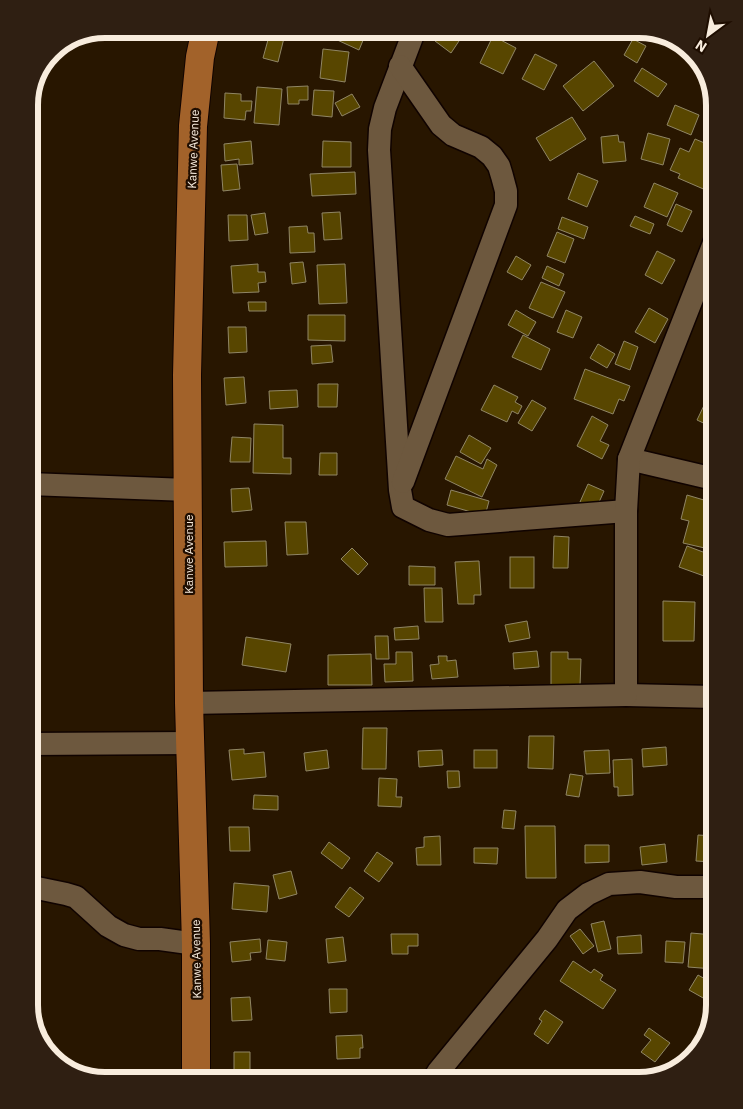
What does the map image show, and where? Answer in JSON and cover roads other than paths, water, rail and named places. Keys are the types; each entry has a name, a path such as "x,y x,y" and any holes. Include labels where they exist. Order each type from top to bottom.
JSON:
{"main road":[{"name":"Kanwe Avenue","path":"196,1071 196,944 189,703 187,365 193,126 200,57 204,38"}],"street":[{"path":"411,38 400,66 380,129 400,490 403,507 429,520 448,525 626,511"},
{"path":"400,66 441,125 453,135 481,147 492,156 499,166 506,192 506,205 400,490"},
{"path":"626,695 626,511 629,460 706,278"},
{"path":"629,460 706,477"},
{"path":"38,484 188,490"},
{"path":"189,703 626,695 706,697"},
{"path":"38,744 190,743"},
{"path":"438,1072 547,939 567,910 588,894 609,884 640,882 676,887 706,887"},
{"path":"38,888 76,897 108,926 124,935 196,944"}]}
